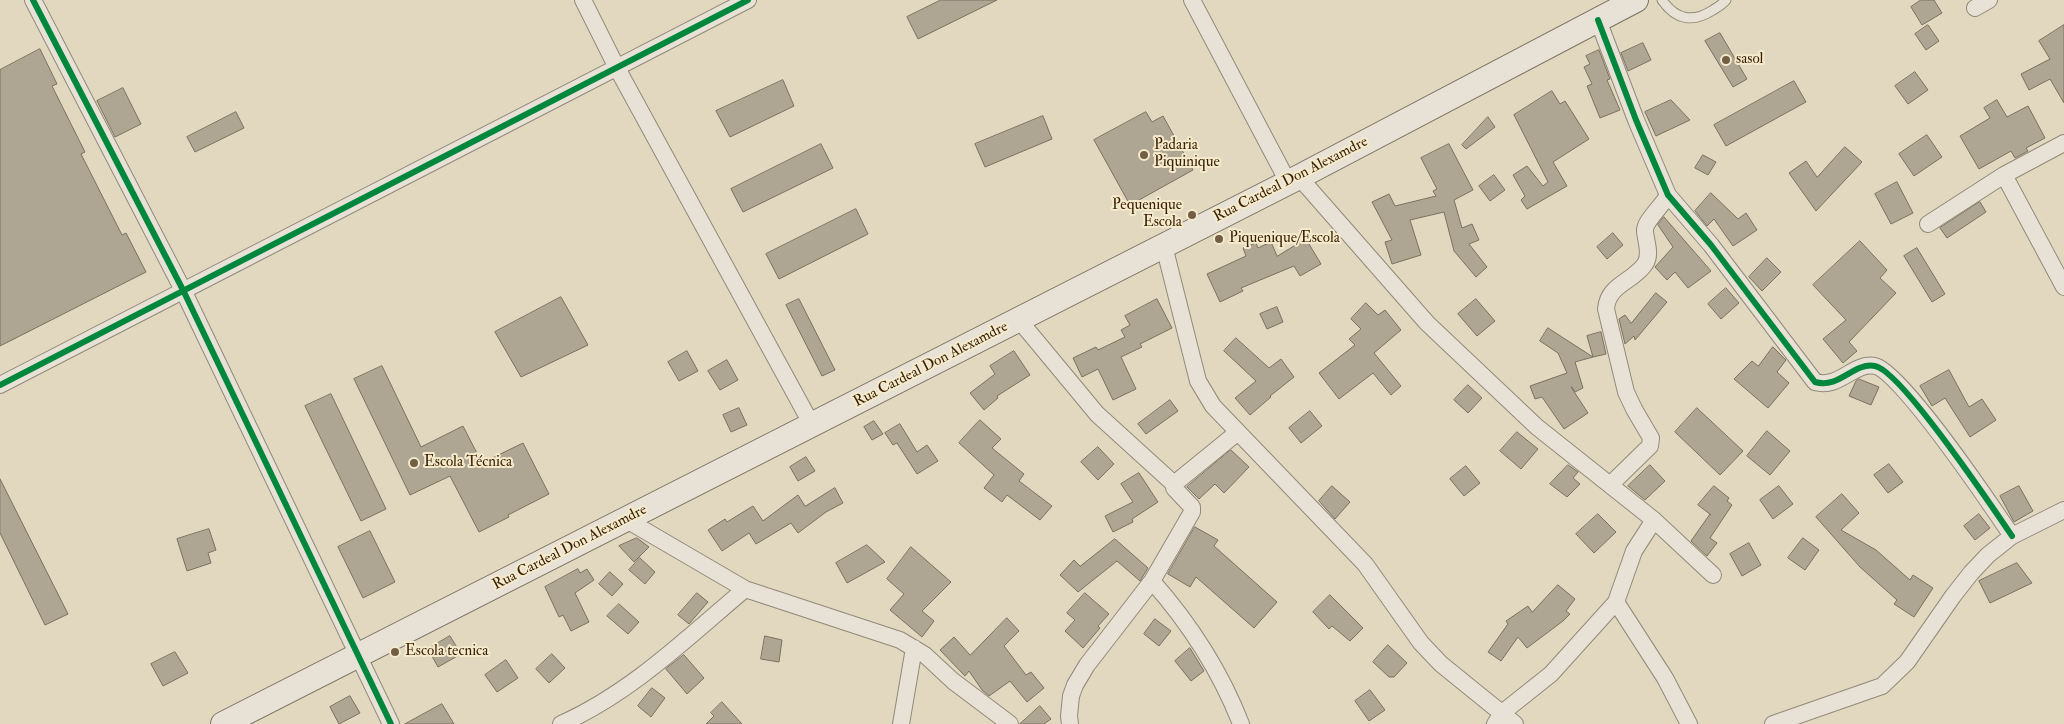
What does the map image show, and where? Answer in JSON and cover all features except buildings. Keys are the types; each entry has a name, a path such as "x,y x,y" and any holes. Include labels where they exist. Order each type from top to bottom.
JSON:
{"main road":[{"name":"Rua Cardeal Don Alexamdre","path":"224,724 1293,180 1636,0"}],"street":[{"path":"33,0 183,290 391,724"},
{"path":"582,0 616,68 812,425"},
{"path":"0,385 748,0"},
{"path":"1192,0 1293,180 1427,323 1538,427 1654,520 1713,575"},
{"path":"1598,20 1636,120 1668,195 1710,245 1815,382 1823,384 1834,382 1858,369 1874,366 1887,371 1970,474 2012,536"},
{"path":"1928,224 2004,175 2064,143"},
{"path":"2004,175 2064,287"},
{"path":"1610,485 1650,446 1651,438 1634,410 1626,392 1606,309 1607,300 1609,294 1646,264 1648,257 1644,228 1646,222 1663,205 1668,195"},
{"path":"1164,246 1198,381 1213,406 1365,564 1422,643 1440,664 1498,719 1515,724"},
{"path":"1019,320 1097,414 1174,484 1174,488 1192,507 1192,512 1152,581 1087,665 1075,685 1071,696 1070,724"},
{"path":"1174,484 1238,432"},
{"path":"1773,724 1882,686 1907,662 1971,573 1988,555 2012,536 2064,510"},
{"path":"625,519 745,589 900,640 914,648 953,681 1010,724"},
{"path":"1498,719 1551,674 1616,602 1634,552 1654,520"},
{"path":"1152,581 1176,608 1200,642 1229,694 1241,724"},
{"path":"562,724 590,719 745,589"},
{"path":"1616,602 1665,678 1689,724"},
{"path":"901,724 914,648"}],"lane":[{"path":"1662,0 1668,8 1681,18 1702,17 1726,0"}],"cycle path":[{"path":"33,0 183,290 391,724"},
{"path":"0,385 748,0"},
{"path":"1598,20 1636,120 1668,195 1711,245 1815,382 1832,382 1867,366 1875,366 1888,374 1905,391 1946,442 2012,536"}],"place":[{"name":"sasol","path":"1726,60"},
{"name":"Padaria Piquinique","path":"1144,155"},
{"name":"Pequenique Escola","path":"1192,215"},
{"name":"Piquenique/Escola","path":"1219,239"},
{"name":"Escola Técnica","path":"414,463"},
{"name":"Escola tecnica","path":"395,652"}]}
